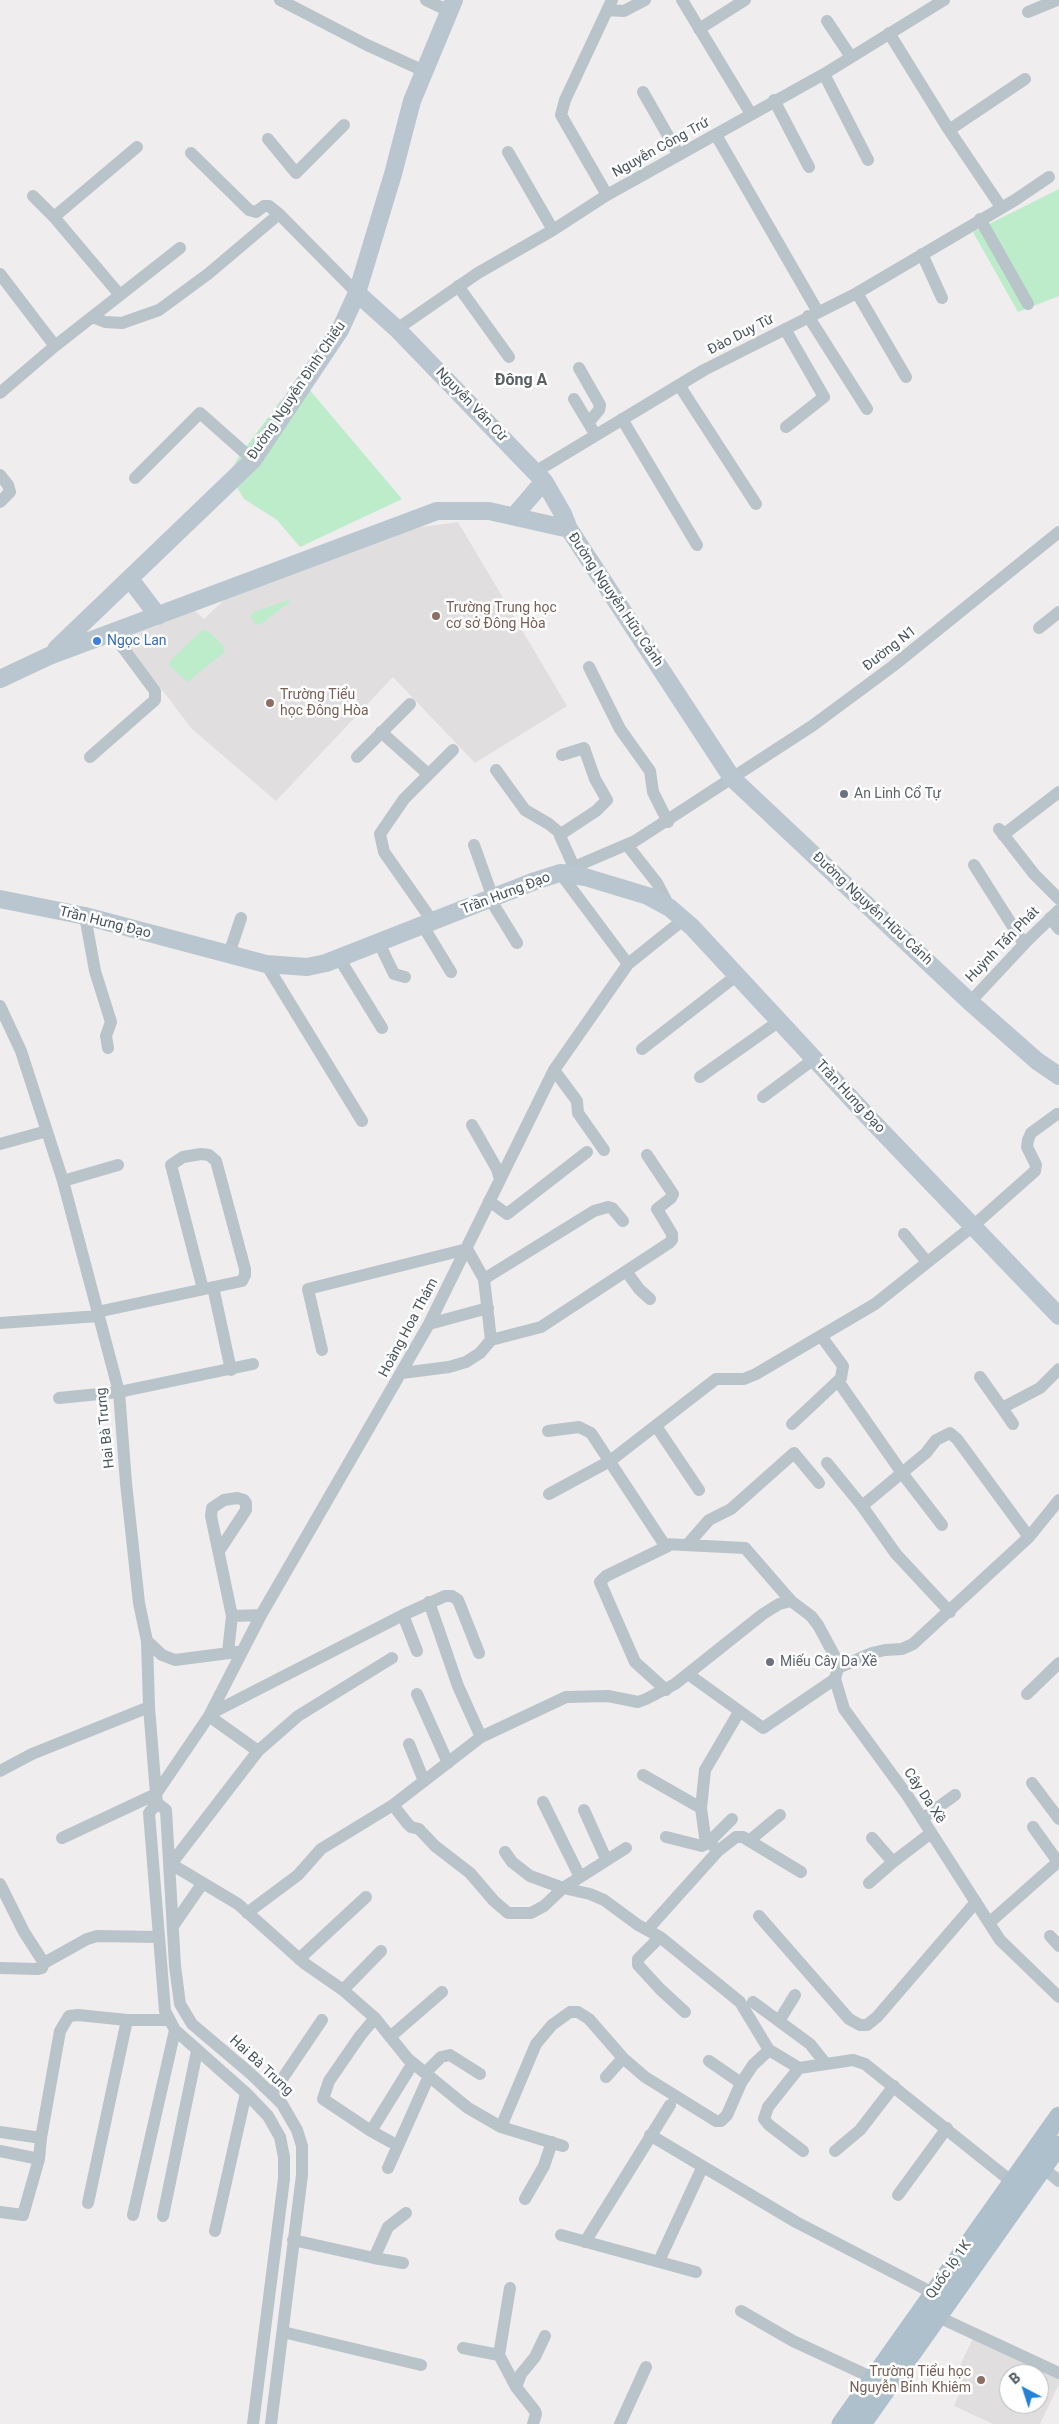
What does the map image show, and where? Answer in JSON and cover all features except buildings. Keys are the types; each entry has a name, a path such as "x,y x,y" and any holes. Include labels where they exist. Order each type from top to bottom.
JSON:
{"main road":[{"name":"Quốc lộ 1K","path":"862,2424 929,2312 933,2293 1059,2116"},
{"name":"Quốc lộ 1K","path":"841,2424 873,2378 929,2312 1043,2168 1059,2145"}],"street":[{"path":"280,0 366,45 424,71"},
{"path":"426,0 452,6"},
{"path":"607,195 561,115 565,100 609,5 624,11 645,0"},
{"path":"682,0 751,114"},
{"path":"700,29 746,0"},
{"name":"Nguyễn Công Trứ","path":"397,329 458,286 553,230 607,195 716,135 774,100 824,74 944,0"},
{"path":"1028,12 1056,0"},
{"name":"Đường Nguyễn Đình Chiểu","path":"49,656 253,460 340,330 357,293 393,174 403,130 424,71 452,6"},
{"path":"827,22 851,57"},
{"path":"889,33 949,130 1002,207"},
{"path":"824,74 868,160"},
{"path":"949,130 1025,79"},
{"path":"643,92 679,155"},
{"path":"774,100 809,167"},
{"path":"268,140 296,173 344,125"},
{"path":"716,135 867,409"},
{"path":"54,217 137,147"},
{"path":"508,152 553,230"},
{"path":"191,153 249,210 256,212 264,206 269,206 279,214 357,293"},
{"name":"Đào Duy Từ","path":"539,477 596,435 679,385 813,314 857,293 1050,177"},
{"path":"33,196 54,217 119,294"},
{"path":"92,317 105,322 122,322 159,310 208,274 279,214"},
{"path":"980,219 1028,304"},
{"path":"0,393 119,294 180,248"},
{"path":"922,254 942,298"},
{"path":"0,274 55,346"},
{"path":"458,286 509,357"},
{"name":"Nguyễn Văn Cừ","path":"357,293 397,329 539,477 563,514 569,530"},
{"path":"857,293 906,377"},
{"path":"785,329 824,397 786,427"},
{"path":"579,368 600,405 599,410 589,422"},
{"path":"679,385 756,504"},
{"path":"574,399 596,435"},
{"path":"135,478 200,413 253,460"},
{"path":"622,420 697,545"},
{"path":"0,475 8,485 10,492 0,502"},
{"path":"514,516 539,477"},
{"name":"Đường Nguyễn Hữu Cảnh","path":"0,679 49,656 437,511 489,511 569,530 732,778 970,1002 1037,1061 1059,1076"},
{"name":"Đường N1","path":"567,870 627,845 668,822 845,704 1059,532"},
{"path":"130,578 158,616"},
{"path":"1039,628 1059,612"},
{"path":"90,757 155,700 155,691 112,633"},
{"path":"589,667 620,729 650,771 653,792 668,822"},
{"path":"357,758 410,704"},
{"path":"382,732 428,774"},
{"path":"561,834 596,811 607,800 595,779 584,748 562,755"},
{"path":"451,972 428,924 384,852 380,843 380,834 404,799 453,750"},
{"path":"496,770 525,810 549,824 561,834"},
{"path":"1059,792 1001,832 1034,874 1059,899"},
{"path":"561,834 567,870 628,964"},
{"path":"474,845 491,899 517,943"},
{"path":"627,845 657,883 676,914"},
{"path":"974,865 1024,944"},
{"name":"Trần Hưng Đạo","path":"0,899 85,916 266,964 307,967 339,958 567,870 648,896 676,914 1059,1316"},
{"name":"Hoàng Hoa Thám","path":"157,1798 175,1764 210,1715 261,1615 429,1324 554,1070 628,964 676,914"},
{"path":"1054,914 1059,929"},
{"name":"Huỳnh Tấn Phát","path":"970,1002 1054,914"},
{"path":"85,916 95,971 111,1022 106,1036 108,1048"},
{"path":"229,954 241,918"},
{"path":"379,943 394,974 406,977"},
{"path":"339,958 382,1028"},
{"path":"266,964 362,1121"},
{"path":"642,1049 736,976"},
{"name":"Hai Bà Trưng","path":"0,1006 22,1051 63,1181 120,1392 126,1483 139,1603 147,1641 149,1708 157,1798 166,1810 176,1986 184,2014 203,2034 272,2094 290,2116 302,2146 302,2175 270,2424"},
{"path":"700,1077 778,1022"},
{"path":"763,1097 814,1059"},
{"path":"554,1070 577,1101 578,1113 604,1150"},
{"path":"550,1494 610,1461 716,1379 744,1379 875,1304 973,1226 1035,1171 1036,1165 1027,1147 1028,1140 1031,1133 1057,1114"},
{"path":"472,1125 497,1169 500,1179"},
{"path":"0,1144 47,1131"},
{"path":"489,1201 507,1214 587,1152"},
{"path":"0,1323 98,1314 208,1288 242,1281 245,1275 244,1269 216,1161 209,1155 184,1156 172,1163 171,1170 208,1288 231,1370"},
{"path":"402,1373 449,1368 466,1362 480,1353 491,1340 541,1327 669,1243 673,1236 657,1209 671,1198 673,1194 647,1155"},
{"path":"63,1181 118,1165"},
{"path":"484,1279 594,1211 608,1207 612,1208 624,1221"},
{"path":"904,1234 927,1262"},
{"path":"322,1350 308,1289 467,1249 484,1279 491,1340"},
{"path":"626,1271 639,1289 650,1299"},
{"path":"429,1324 488,1308"},
{"path":"792,1424 841,1378 844,1366 821,1336"},
{"path":"59,1398 120,1392 253,1364"},
{"path":"1002,1408 1040,1388 1059,1369"},
{"path":"980,1377 1013,1424"},
{"path":"838,1381 902,1473 942,1525"},
{"path":"656,1426 699,1490"},
{"path":"548,1431 579,1427 586,1428 610,1461 659,1539 668,1546 606,1576 600,1582 635,1662 666,1690"},
{"path":"862,1506 926,1453 936,1440 950,1433 957,1439 1029,1537"},
{"path":"688,1544 709,1520 731,1509 794,1453 819,1483"},
{"path":"827,1462 862,1506 896,1554 950,1612"},
{"path":"688,1674 761,1727 766,1727 837,1674 872,1653 902,1649 913,1644 950,1612 1029,1537 1059,1500"},
{"name":"Cây Da Xề","path":"668,1546 688,1544 746,1548 791,1601 802,1608 818,1625 833,1650 844,1709 931,1832 1000,1940 1059,1997"},
{"path":"219,1551 232,1616 228,1652"},
{"path":"258,1751 210,1715 429,1602 446,1596 452,1596 458,1600 479,1653"},
{"path":"247,1913 298,1875 321,1849 393,1805 481,1737 566,1697 608,1696 638,1702 666,1690 763,1614 779,1604 791,1601"},
{"path":"429,1602 458,1686 481,1737"},
{"path":"232,1616 261,1615"},
{"path":"403,1615 417,1651"},
{"path":"147,1641 162,1655 175,1660 228,1652 242,1652"},
{"path":"392,1658 298,1716 258,1751 170,1864 238,1904 299,1959 343,1990 375,2018 413,2063 468,2108 500,2127 557,2144 525,2199"},
{"path":"1026,1694 1059,1663"},
{"path":"417,1694 448,1763"},
{"path":"0,1772 32,1754 149,1708"},
{"path":"713,1847 703,1830 701,1808 705,1770 739,1712"},
{"path":"409,1744 424,1781"},
{"path":"153,1761 159,1764 175,1764"},
{"path":"643,1775 701,1808"},
{"path":"1032,1783 1059,1820"},
{"path":"922,1819 955,1795"},
{"path":"62,1838 157,1798"},
{"name":"Hai Bà Trưng","path":"157,1798 149,1813 164,2002 172,2025"},
{"path":"543,1802 580,1877"},
{"path":"393,1805 411,1827 419,1829 435,1846 470,1873 494,1901 508,1913 531,1913 544,1906 563,1888 626,1848"},
{"path":"584,1810 606,1860"},
{"path":"749,1841 780,1815"},
{"path":"647,1930 713,1847 732,1819"},
{"path":"989,1923 1058,1861 1034,1828"},
{"path":"869,1883 892,1862 931,1832"},
{"path":"666,1837 700,1846 713,1847 743,1836 801,1872"},
{"path":"872,1838 892,1862"},
{"path":"505,1852 512,1862 530,1876 604,1900 660,1937 740,2002 769,2050 799,2068 853,2060 865,2064 1012,2182"},
{"path":"0,1884 24,1932 44,1963"},
{"path":"173,1926 202,1884"},
{"path":"299,1959 366,1897"},
{"path":"759,1916 849,2019 860,2025 867,2025 877,2018 976,1902"},
{"path":"0,1968 42,1968 44,1963 87,1938 98,1936 158,1938"},
{"path":"1050,1936 1059,1946"},
{"path":"660,1937 638,1958 638,1964 660,1990 685,2012"},
{"path":"343,1990 382,1951"},
{"path":"390,2037 442,1992"},
{"path":"779,2021 795,1995"},
{"path":"753,2002 810,2044 826,2064"},
{"path":"500,2127 536,2044 552,2025 570,2012 578,2012 589,2019 623,2058 645,2076 716,2121 721,2121 727,2115 741,2083 753,2065 769,2050"},
{"path":"0,2212 23,2215 39,2159 60,2031 69,2016 78,2015 172,2025 246,2094 274,2124 284,2157 284,2180 253,2424"},
{"path":"375,2018 329,2081 323,2099 391,2142"},
{"path":"88,2203 127,2020"},
{"path":"272,2094 322,2020"},
{"path":"133,2214 172,2025"},
{"path":"163,2216 197,2050"},
{"path":"388,2168 427,2075 441,2057 450,2054 480,2074"},
{"path":"606,2077 623,2058"},
{"path":"709,2061 741,2083"},
{"path":"371,2131 413,2063"},
{"path":"799,2068 768,2107 764,2119 803,2151"},
{"path":"835,2151 860,2130 894,2086"},
{"path":"216,2231 246,2094"},
{"path":"585,2242 670,2105"},
{"path":"898,2195 946,2128"},
{"path":"0,2132 41,2138"},
{"path":"650,2136 796,2222 933,2293"},
{"path":"0,2151 39,2159"},
{"path":"659,2261 702,2168"},
{"path":"1043,2168 1059,2181"},
{"path":"374,2258 388,2227 406,2213"},
{"path":"561,2235 696,2272"},
{"path":"293,2240 374,2258 404,2262"},
{"path":"510,2288 499,2355 516,2387 535,2411 536,2418 533,2424"},
{"path":"741,2311 793,2341 873,2378"},
{"path":"929,2312 1059,2373"},
{"path":"282,2332 421,2365"},
{"path":"516,2387 521,2374 535,2357 545,2336"},
{"path":"462,2348 499,2355"},
{"path":"620,2424 646,2367"}],"shaded area":[{"path":"458,522 567,706 475,763 393,677 276,801 192,729 123,639 195,611 204,619 224,600 414,528"},
{"name":"Trường Tiểu học Nguyễn Bỉnh Khiêm","path":"974,2336 1034,2364 999,2364 999,2414 1045,2414 1040,2424 993,2424 954,2406 961,2390 951,2385"},
{"name":"Trường Tiểu học Nguyễn Bỉnh Khiêm","path":"1049,2371 1059,2376 1059,2384 1049,2405"}],"green space":[{"path":"1059,189 1059,296 1018,312 973,232"},
{"path":"308,388 402,499 300,547 277,520 244,499 229,474 238,458 280,401"},
{"path":"288,600 290,602 261,624 256,625 251,618 250,615 254,612"},
{"path":"205,630 211,633 223,646 225,652 187,682 169,665 170,661 200,632"}],"place":[{"name":"Trường Trung học cơ sở Đông Hòa","path":"436,616"},
{"name":"Ngọc Lan","path":"97,641"},
{"name":"Trường Tiểu học Đông Hòa","path":"270,703"},
{"name":"An Linh Cổ Tự","path":"844,794"},
{"name":"Miếu Cây Da Xề","path":"770,1662"},
{"name":"Trường Tiểu học Nguyễn Bỉnh Khiêm","path":"981,2380"}],"district":[{"name":"Đông A","path":"521,381"}]}
